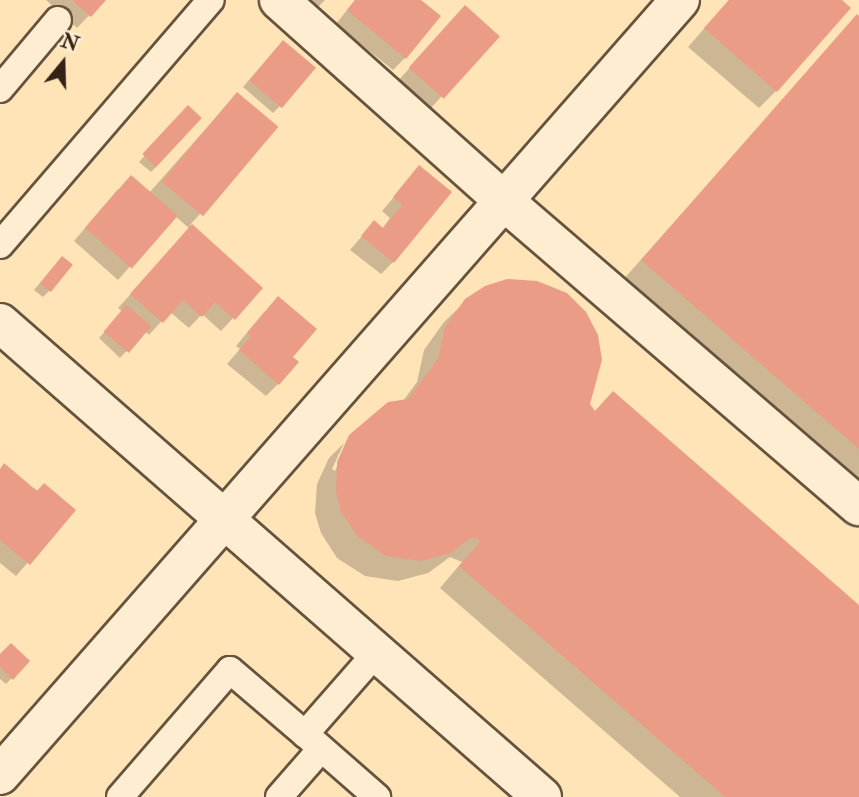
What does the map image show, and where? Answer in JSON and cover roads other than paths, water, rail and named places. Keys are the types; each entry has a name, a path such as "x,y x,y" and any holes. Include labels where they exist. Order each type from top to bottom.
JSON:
{"street":[{"path":"279,0 504,201 859,506"},
{"path":"0,775 680,0"},
{"path":"0,323 223,521 542,797"}],"lane":[{"path":"0,245 211,0"},
{"path":"0,89 58,20"},
{"path":"279,797 313,742 376,653"},
{"path":"120,797 230,670 377,797"}]}
